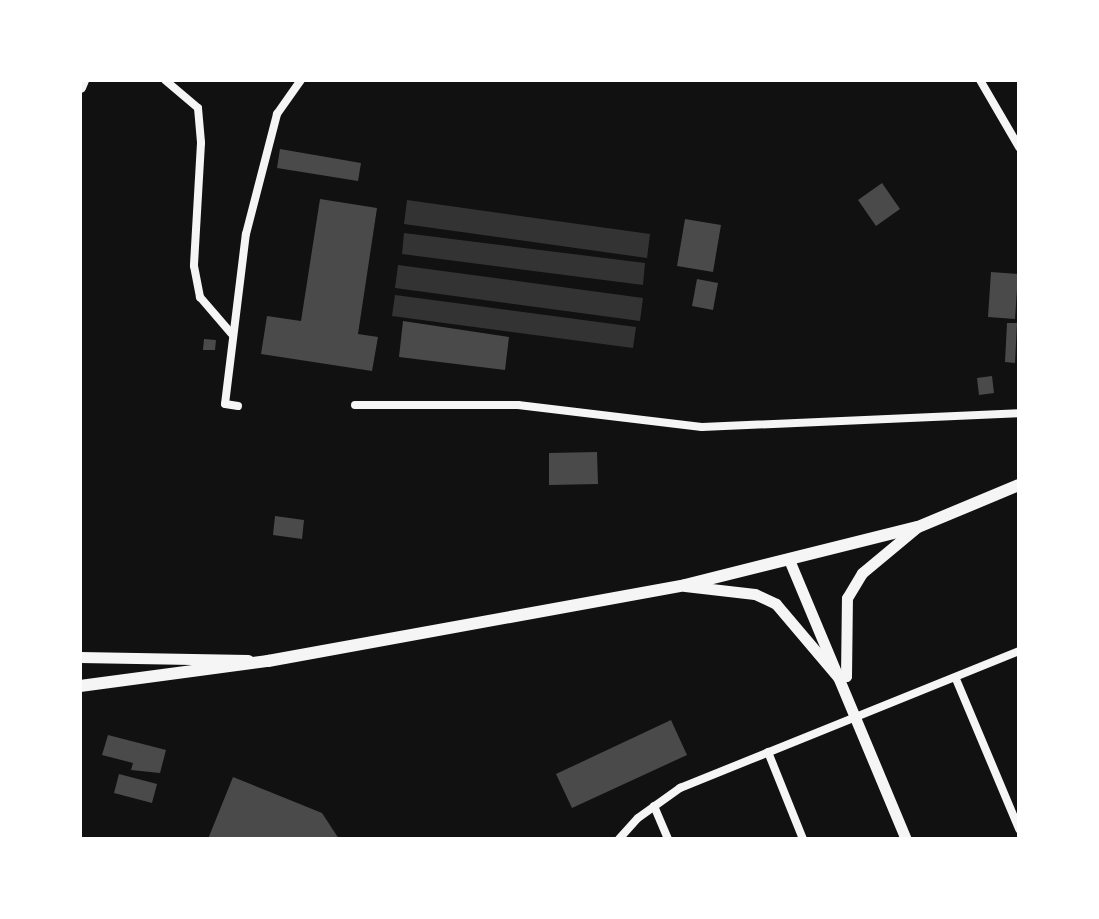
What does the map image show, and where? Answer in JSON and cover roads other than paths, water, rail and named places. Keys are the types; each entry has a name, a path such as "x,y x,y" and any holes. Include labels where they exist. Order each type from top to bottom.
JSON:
{"main road":[{"path":"80,686 268,661 685,585 790,562 918,527 1019,485"}],"street":[{"path":"80,87 83,80"},
{"path":"165,80 198,108 201,143 194,266 200,297 231,333"},
{"path":"238,406 225,404 231,333 246,234 277,114 301,80"},
{"path":"980,80 1019,147"},
{"path":"355,405 518,405 702,427 1019,413"},
{"path":"838,677 846,676 847,598 862,573 918,527"},
{"path":"790,562 906,839"},
{"path":"685,585 755,594 776,604 838,677"},
{"path":"619,839 654,806 680,788 1019,651"},
{"path":"80,657 268,661"},
{"path":"956,679 1019,829"},
{"path":"768,752 803,839"},
{"path":"654,806 668,839"}]}
